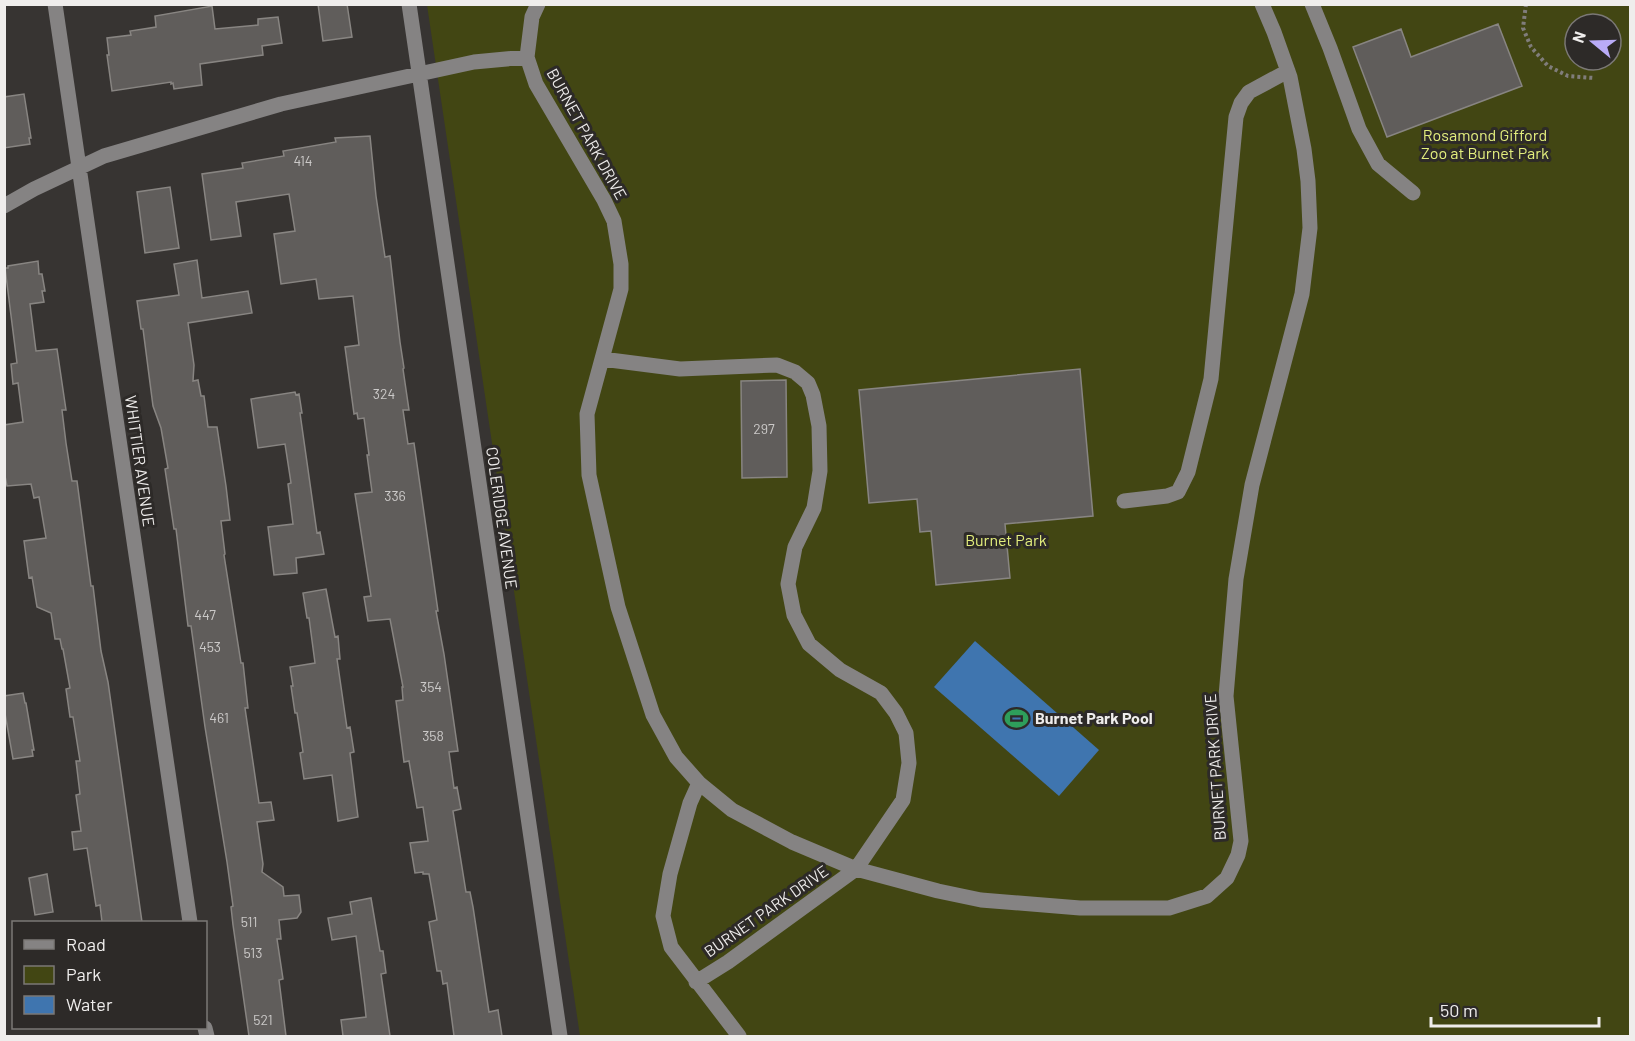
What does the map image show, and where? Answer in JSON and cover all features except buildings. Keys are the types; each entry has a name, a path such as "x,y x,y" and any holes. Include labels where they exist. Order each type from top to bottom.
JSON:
{"street":[{"name":"WHITTIER AVENUE","path":"55,4 190,921"},
{"name":"COLERIDGE AVENUE","path":"409,4 560,1036"},
{"path":"527,57 532,16 538,4"},
{"name":"BURNET PARK DRIVE","path":"4,206 104,156 281,104 474,62 527,57 536,84 614,221 621,264 621,289 587,414 589,475 618,607 653,715 676,757 699,783 732,810 792,842 856,869 981,900 1080,908 1169,908 1207,896 1227,878 1238,855 1240,842 1226,696 1236,579 1252,485 1302,294 1310,228 1308,181 1302,135 1288,71 1275,32 1262,4"},
{"path":"1312,4 1359,129 1378,164 1413,193"},
{"path":"1124,501 1167,496 1178,492 1188,472 1211,379 1236,117 1241,103 1249,92 1288,71"},
{"path":"602,359 680,369 777,365 795,372 808,382 819,426 820,471 814,508 795,547 789,575 788,584 794,615 809,644 840,670 881,693 896,713 906,733 909,763 903,800 856,869"},
{"name":"BURNET PARK DRIVE","path":"699,783 690,803 670,874 663,916 670,947 739,1036"},
{"name":"BURNET PARK DRIVE","path":"696,981 728,962 856,869"}],"path":[{"path":"1526,4 1523,28 1531,47 1548,66 1568,76 1594,78"}],"green space":[{"name":"Burnet Park","path":"427,5 1630,5 1630,1036 580,1036"}],"water":[{"name":"Burnet Park Pool","path":"975,641 1099,750 1059,796 934,687"}],"place":[{"name":"Burnet Park Pool","path":"1017,718"}],"park label":[{"name":"Rosamond Gifford Zoo at Burnet Park","path":"1485,144"}]}
